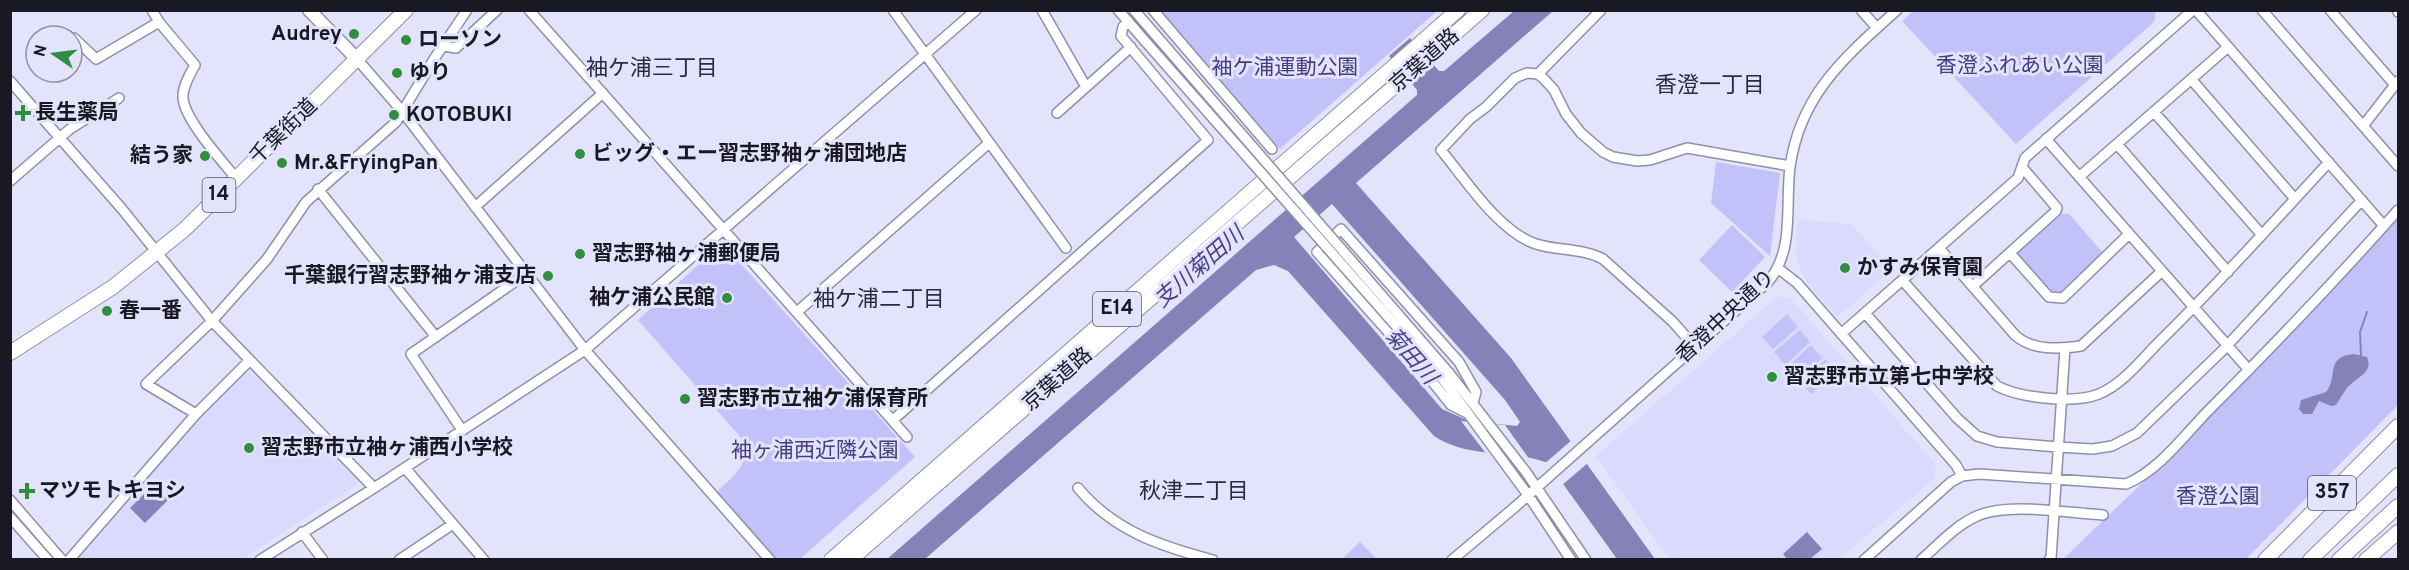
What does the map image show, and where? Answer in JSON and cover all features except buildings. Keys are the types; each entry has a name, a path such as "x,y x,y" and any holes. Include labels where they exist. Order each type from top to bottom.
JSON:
{"highway":[{"name":"千葉街道","path":"10,353 113,287 185,229 406,10"},
{"name":"京葉道路","path":"841,557 1458,10"},
{"name":"京葉道路","path":"841,557 1403,81 1482,10"},
{"name":"357","path":"2265,560 2398,426"},
{"path":"2310,560 2398,475"},
{"path":"2339,560 2398,506"},
{"path":"2366,560 2397,534"}],"main road":[{"path":"309,10 357,58"}],"street":[{"path":"152,10 159,22 195,65 182,95 185,108 202,135 236,178"},
{"path":"195,414 146,384 212,321 267,259 306,202 318,189 396,122 467,10"},
{"path":"443,46 456,48 496,10"},
{"path":"529,10 908,437"},
{"path":"893,10 1066,248"},
{"path":"260,560 585,350 976,10"},
{"path":"1042,10 1086,87"},
{"path":"1119,10 1446,376 1473,403 1526,472 1586,560"},
{"path":"1134,10 1446,376 1467,413 1528,495 1571,560"},
{"path":"1153,10 1272,149"},
{"path":"1538,74 1601,10"},
{"path":"1861,10 1877,28"},
{"name":"香澄中央通り","path":"1452,560 1695,347 1768,282 1779,269 1785,250 1790,166 1804,121 1815,96 1848,53 1898,10"},
{"path":"1841,334 2018,178 2025,158 2194,10 2384,226"},
{"path":"2262,10 2398,164"},
{"path":"2330,10 2397,83 2363,126"},
{"path":"893,420 1208,140 1121,36 1123,27 1128,21"},
{"path":"84,48 96,59 159,22"},
{"path":"1058,113 1131,47"},
{"path":"2079,177 2228,47"},
{"path":"357,58 402,111 585,350 770,560"},
{"path":"1695,347 1673,322 1603,259 1593,253 1536,244 1513,232 1441,150 1470,119 1486,107 1515,78 1527,73 1538,74 1554,90 1566,114 1581,133 1603,152 1613,157 1637,161 1650,160 1687,148 1790,166"},
{"path":"2191,79 2295,199"},
{"path":"12,87 158,252 212,321 374,488"},
{"path":"475,207 603,93"},
{"path":"10,181 59,138 119,98"},
{"path":"2154,112 2262,236"},
{"path":"2046,139 2249,370"},
{"path":"797,312 989,143"},
{"path":"2117,144 2228,272"},
{"path":"1902,280 1997,386 2015,394 2061,398 2092,396 2116,384 2193,308 2329,162"},
{"path":"1973,285 2056,211 2057,208 2022,167"},
{"path":"318,189 436,337"},
{"path":"1865,313 1962,424 1977,436 1997,442 2102,448 2129,438 2227,346 2362,201"},
{"path":"1864,559 1951,482 1962,476 1974,474 2126,484 2134,480 2159,461 2249,370 2398,210"},
{"path":"1467,413 1451,405 1317,252 1341,229 1459,362 1476,392 1473,403"},
{"path":"2010,253 2049,297 2063,298 2129,234"},
{"path":"1939,248 2021,340 2036,346 2065,348 2081,346 2161,272"},
{"path":"1779,269 1797,283 1956,465 1962,476"},
{"path":"462,430 411,354 526,274"},
{"path":"2049,560 2051,558 2065,348"},
{"path":"69,560 195,414 249,361"},
{"path":"405,468 484,560"},
{"path":"1078,488 1095,508 1141,537 1166,547 1213,560"},
{"path":"10,500 62,560"},
{"path":"1921,560 1960,525 1974,516 1989,511 2005,509 2103,515"},
{"path":"10,517 48,560"},
{"path":"399,560 453,524"},
{"path":"302,532 323,560"}],"shaded area":[{"path":"1514,11 1553,11 1356,183 1511,358 1655,559 1617,559 1548,463 1519,456 1461,448 1434,436 1288,271 1274,265 1256,270 925,559 886,560 1417,95 1417,90 1389,56 1410,38 1439,71 1444,71","holes":["1332,204 1505,400 1520,422 1517,426 1469,421 1442,409 1294,237"]},
{"name":"かすみ保育園","path":"1798,220 1851,224 1892,269 1838,317 1807,283 1800,269 1796,255"},
{"name":"習志野市立第七中学校","path":"1777,297 1790,298 1936,465 1935,478 1839,559 1670,560 1596,456"},
{"path":"2354,354 2367,357 2368,366 2365,373 2344,391 2336,405 2331,406 2319,401 2312,414 2303,414 2299,409 2301,400 2326,392 2332,380 2335,363 2345,356"},
{"name":"習志野市立袖ヶ浦西小学校","path":"247,371 251,371 359,480 358,484 242,559 76,560 198,416"},
{"path":"153,485 168,500 145,523 130,508"},
{"path":"1807,532 1822,549 1810,559 1787,559 1783,554"}],"green space":[{"name":"香澄ふれあい公園","path":"1914,10 2156,11 2154,22 2016,144 1902,21"},
{"name":"袖ケ浦運動公園","path":"1156,11 1437,11 1280,149"},
{"path":"1716,162 1780,173 1770,256 1711,203"},
{"path":"2062,214 2069,214 2103,253 2061,292 2050,291 2017,254"},
{"name":"香澄公園","path":"2398,219 2398,405 2246,559 2062,560 2186,441 2280,346"},
{"path":"1732,225 1765,257 1732,292 1699,260"},
{"name":"袖ヶ浦西近隣公園","path":"722,243 915,457 800,559 776,559 717,492 735,475 742,464 743,440 638,320"},
{"path":"1787,314 1798,327 1773,349 1762,337"},
{"path":"1800,330 1810,342 1785,365 1774,352"},
{"path":"1811,345 1822,358 1797,380 1786,368"},
{"path":"1826,359 1836,372 1811,394 1800,382"},
{"path":"1360,542 1377,559 1342,559"}],"pier":[{"path":"1461,421 1505,425 1530,460 1488,456"},
{"path":"1573,439 1589,462 1561,486 1543,465"}],"waterway":[{"path":"2361,355 2360,332 2367,312"}],"place":[{"name":"Audrey","path":"354,34"},
{"name":"ローソン","path":"406,40"},
{"name":"ゆり","path":"397,73"},
{"name":"長生薬局","path":"23,113"},
{"name":"KOTOBUKI","path":"394,115"},
{"name":"ビッグ・エー習志野袖ヶ浦団地店","path":"580,154"},
{"name":"結う家","path":"205,156"},
{"name":"Mr.&FryingPan","path":"282,163"},
{"name":"習志野袖ヶ浦郵便局","path":"580,254"},
{"name":"かすみ保育園","path":"1845,268"},
{"name":"千葉銀行習志野袖ヶ浦支店","path":"548,276"},
{"name":"袖ケ浦公民館","path":"727,298"},
{"name":"春一番","path":"107,311"},
{"name":"習志野市立第七中学校","path":"1772,377"},
{"name":"習志野市立袖ケ浦保育所","path":"685,399"},
{"name":"習志野市立袖ヶ浦西小学校","path":"249,448"},
{"name":"マツモトキヨシ","path":"27,491"}],"district":[{"name":"袖ケ浦三丁目","path":"652,69"},
{"name":"香澄一丁目","path":"1710,86"},
{"name":"袖ケ浦二丁目","path":"879,300"},
{"name":"秋津二丁目","path":"1194,492"}],"water label":[{"name":"支川菊田川","path":"1200,268"},
{"name":"菊田川","path":"1410,357"}]}
